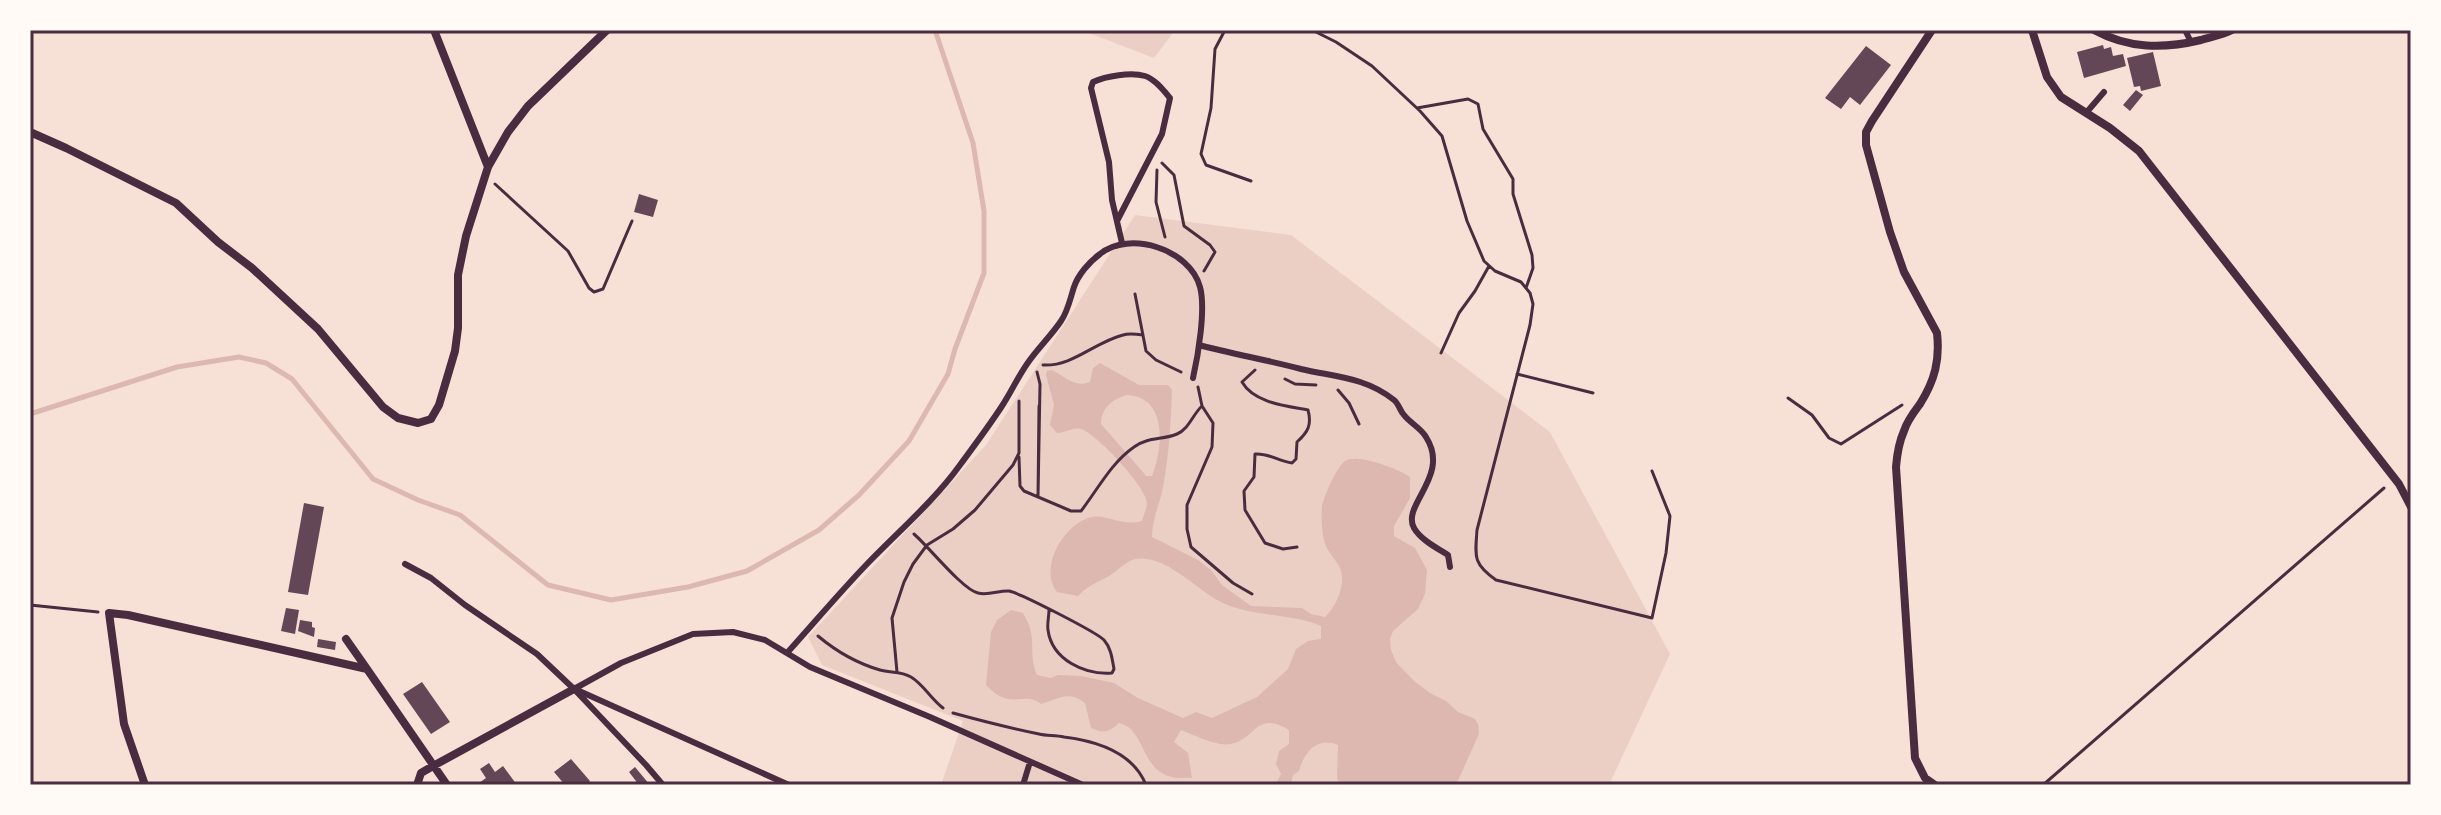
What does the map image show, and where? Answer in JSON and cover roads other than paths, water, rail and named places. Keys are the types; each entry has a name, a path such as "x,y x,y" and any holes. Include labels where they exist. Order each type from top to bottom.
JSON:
{"street":[{"path":"434,30 488,167"},
{"path":"30,132 176,203 318,329 383,407 398,418 418,423 431,419 439,405 455,351 458,275 466,236 488,167 508,132 528,106 607,30"},
{"path":"1932,30 1872,121 1866,132 1866,145 1904,272 1937,333 1936,372 1905,428 1896,467 1915,758 1925,778 1935,785"},
{"path":"2032,30 2047,77 2061,97 2139,151 2395,479 2411,507"},
{"path":"2094,30 2112,39 2136,45 2171,46 2232,30"},
{"path":"145,785 124,724 109,613 367,669"},
{"path":"346,639 447,785"},
{"path":"417,785 421,773 574,689"}],"lane":[{"path":"2185,30 2191,42"},
{"path":"1117,221 1162,134 1170,98 1146,76 1106,76 1093,82 1091,88 1109,162 1112,200 1122,243"},
{"path":"2086,113 2104,92"},
{"path":"787,653 957,469 1027,364 1062,320 1075,284 1085,268 1108,248 1122,243 1152,246 1185,264 1197,279 1201,288 1199,345 1193,378"},
{"path":"1199,345 1346,376 1363,382 1396,402 1404,415 1425,435 1435,457 1431,476 1412,516 1414,528 1425,540 1448,555 1450,567"},
{"path":"405,564 439,584 537,654 574,689 663,785"},
{"path":"574,689 621,663 693,634 733,632 765,640 810,667 1083,785"},
{"path":"574,689 789,785"},
{"path":"1023,785 1030,762"}],"waterway":[{"path":"30,414 177,367 239,357 266,363 292,379 373,479 460,515 548,585 611,600 688,587 747,571 819,530 859,495 909,441 948,374 984,273 984,211 973,143 935,30"}]}
